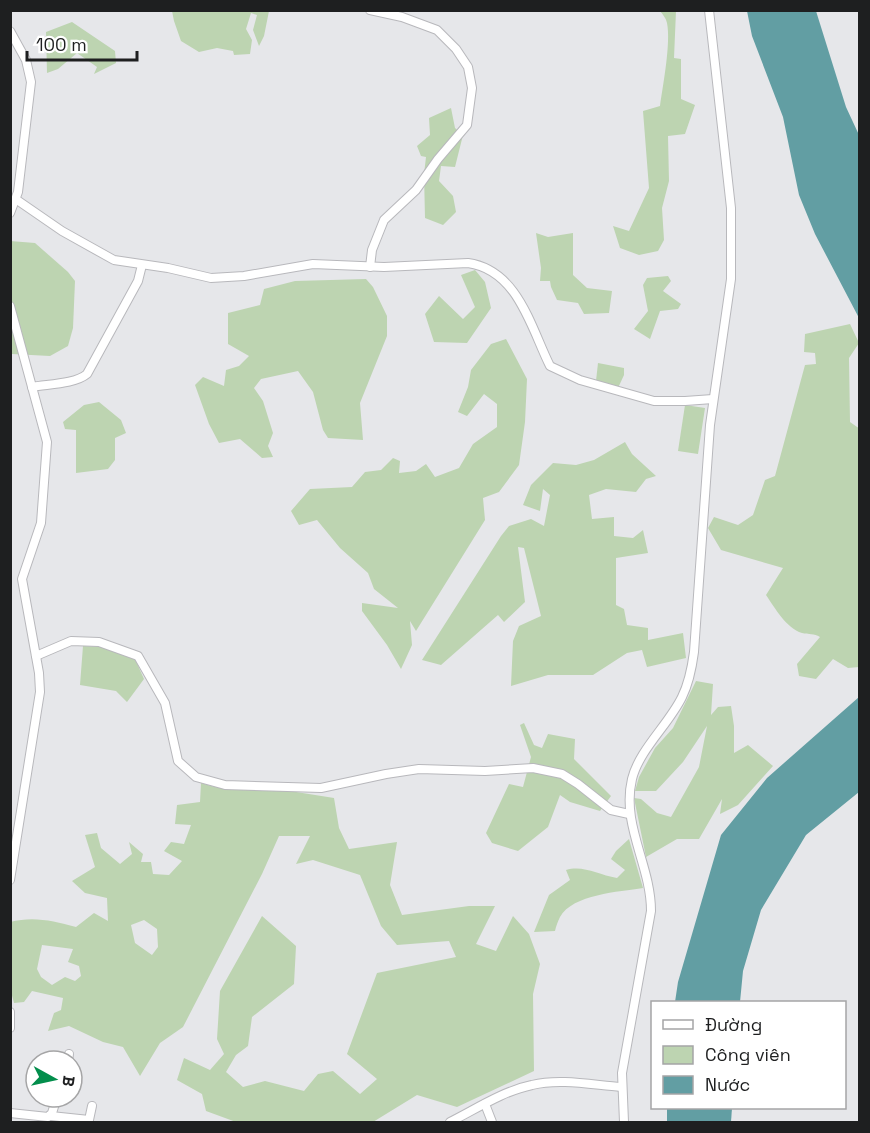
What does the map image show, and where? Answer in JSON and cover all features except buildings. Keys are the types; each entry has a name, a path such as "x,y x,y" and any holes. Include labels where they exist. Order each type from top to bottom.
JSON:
{"street":[{"path":"370,10 438,30 456,49 468,67 472,88 466,125 416,190 384,220 372,250 370,267"},
{"path":"624,1122 621,1087 630,1022 651,910 649,889 630,823 632,778 648,748 682,698 692,670 713,399 731,279 731,208 709,10"},
{"path":"10,31 26,60 31,82 17,200 10,213"},
{"path":"17,200 62,231 119,262 142,264 218,279 313,264 370,267 468,263 479,265 509,286 522,304 550,366 556,371 654,401 713,399"},
{"path":"32,387 54,382 75,381 87,374 138,281 142,264"},
{"path":"10,306 47,442 41,523 22,579 40,692 10,880"},
{"path":"36,656 71,641 99,642 138,656 165,703 178,761 196,777 225,785 321,788 419,769 485,771 533,768 562,774 578,783 611,810 629,814"},
{"path":"10,1012 10,1028"},
{"path":"450,1122 516,1089 533,1084 560,1083 621,1087"},
{"path":"485,1104 492,1122"},
{"path":"10,1113 43,1118 51,1116 89,1120 92,1106"},
{"path":"51,1116 53,1109"}],"green space":[{"path":"172,10 269,11 264,36 259,46 253,30 257,15 251,13 246,29 252,40 250,54 234,55 233,51 217,48 199,52 181,41"},
{"path":"660,11 676,11 674,58 681,59 681,99 695,105 685,134 668,136 669,181 662,208 664,240 658,251 639,255 620,248 613,226 629,231 649,188 643,111 660,106 668,31 667,21"},
{"path":"72,22 115,51 116,63 94,74 97,67 77,53 58,69 47,73 46,32"},
{"path":"451,108 455,128 463,135 455,167 441,166 439,181 453,196 456,212 443,225 425,218 426,157 421,156 417,146 430,135 429,118"},
{"path":"536,233 548,237 573,233 573,275 587,288 612,291 609,313 584,314 578,303 557,300 550,281 540,281 541,268"},
{"path":"10,241 35,243 75,281 73,328 68,346 50,356 12,354"},
{"path":"475,270 485,282 491,308 467,343 434,342 425,314 439,296 463,319 475,307 461,275"},
{"path":"668,276 671,281 663,291 681,304 678,309 660,311 650,339 634,329 648,311 643,285 647,278"},
{"path":"366,279 373,287 387,316 387,336 360,403 363,440 328,438 323,430 313,392 298,371 261,379 254,388 263,401 273,433 268,446 273,457 262,458 240,439 219,443 209,424 195,385 203,377 224,386 226,370 239,366 249,356 228,344 228,313 260,305 264,289 295,281"},
{"path":"850,324 859,343 849,358 850,422 860,429 859,667 848,668 833,659 816,679 799,676 797,664 820,637 802,633 791,627 766,595 783,568 721,550 708,528 714,517 738,525 753,515 765,480 775,476 805,365 816,364 815,353 804,352 805,334"},
{"path":"506,339 527,379 525,422 519,465 499,492 483,498 485,520 416,631 410,621 412,645 401,669 362,611 362,603 398,608 374,589 368,573 340,548 317,520 299,525 291,511 310,489 352,487 365,472 381,470 393,458 400,461 399,473 416,471 426,464 435,477 459,468 473,444 497,427 497,404 484,394 467,416 458,412 468,387 471,370 491,344"},
{"path":"598,363 624,368 624,375 618,388 596,381"},
{"path":"99,402 121,420 126,433 115,438 115,460 108,469 76,473 76,430 65,429 63,422 84,405"},
{"path":"685,405 705,408 698,454 678,451"},
{"path":"625,442 632,454 656,476 646,479 636,492 606,489 589,495 592,519 614,517 614,536 633,538 643,530 648,553 616,558 616,605 624,609 627,625 648,628 648,640 683,633 686,658 647,667 642,650 627,653 593,675 548,675 511,686 513,641 519,626 541,616 524,548 518,547 525,602 504,622 498,615 441,665 422,660 509,526 531,519 544,526 550,495 543,489 540,511 523,505 531,485 553,463 576,465 594,460"},
{"path":"83,646 106,647 135,659 144,679 127,702 116,691 80,685"},
{"path":"696,681 713,684 711,715 718,707 731,706 734,753 748,745 773,766 738,805 720,814 722,799 699,839 677,839 646,857 634,798 641,799 657,813 671,817 699,767 707,726 683,762 656,791 635,791 639,777 655,748 673,728"},
{"path":"524,723 534,745 542,748 548,734 575,739 574,759 611,796 600,811 570,802 560,795 548,827 518,851 492,843 486,833 509,784 523,787 531,757 520,725"},
{"path":"201,783 215,787 290,791 334,798 339,828 349,849 397,842 390,885 402,915 469,906 495,906 476,944 496,951 513,916 529,934 540,964 533,994 534,1071 457,1107 417,1095 373,1122 236,1122 206,1111 202,1094 177,1080 184,1058 210,1070 224,1054 217,1039 220,991 262,916 296,946 294,984 252,1017 248,1046 236,1055 226,1072 243,1087 265,1081 304,1091 318,1074 333,1071 360,1094 377,1079 347,1054 377,973 456,957 449,941 397,945 381,926 360,875 313,860 296,864 310,836 279,836 262,874 183,1027 160,1043 140,1076 123,1047 103,1042 69,1026 48,1031 54,1013 61,1010 63,998 32,991 24,1002 14,1003 10,988 10,922 35,919 76,927 94,913 108,921 107,898 85,893 72,881 95,867 85,835 97,833 101,848 120,864 132,854 129,842 143,854 141,862 151,862 153,874 169,875 182,861 164,851 171,842 184,844 191,825 175,824 177,805 200,802","holes":["144,920 157,929 158,947 152,955 135,943 131,925","42,945 73,949 68,962 79,966 81,976 75,981 65,977 52,985 41,977 37,969"]},
{"path":"629,839 643,888 597,895 575,903 560,917 555,931 534,932 549,895 570,880 566,870 585,870 617,878 625,870 611,859"}],"water":[{"path":"747,11 816,11 846,107 859,135 859,318 815,234 799,195 783,117 752,36"},
{"path":"859,697 859,792 806,835 761,910 743,971 740,1001 675,1001 678,982 721,835 767,778"},
{"path":"667,1109 732,1109 731,1122 667,1122"}]}
